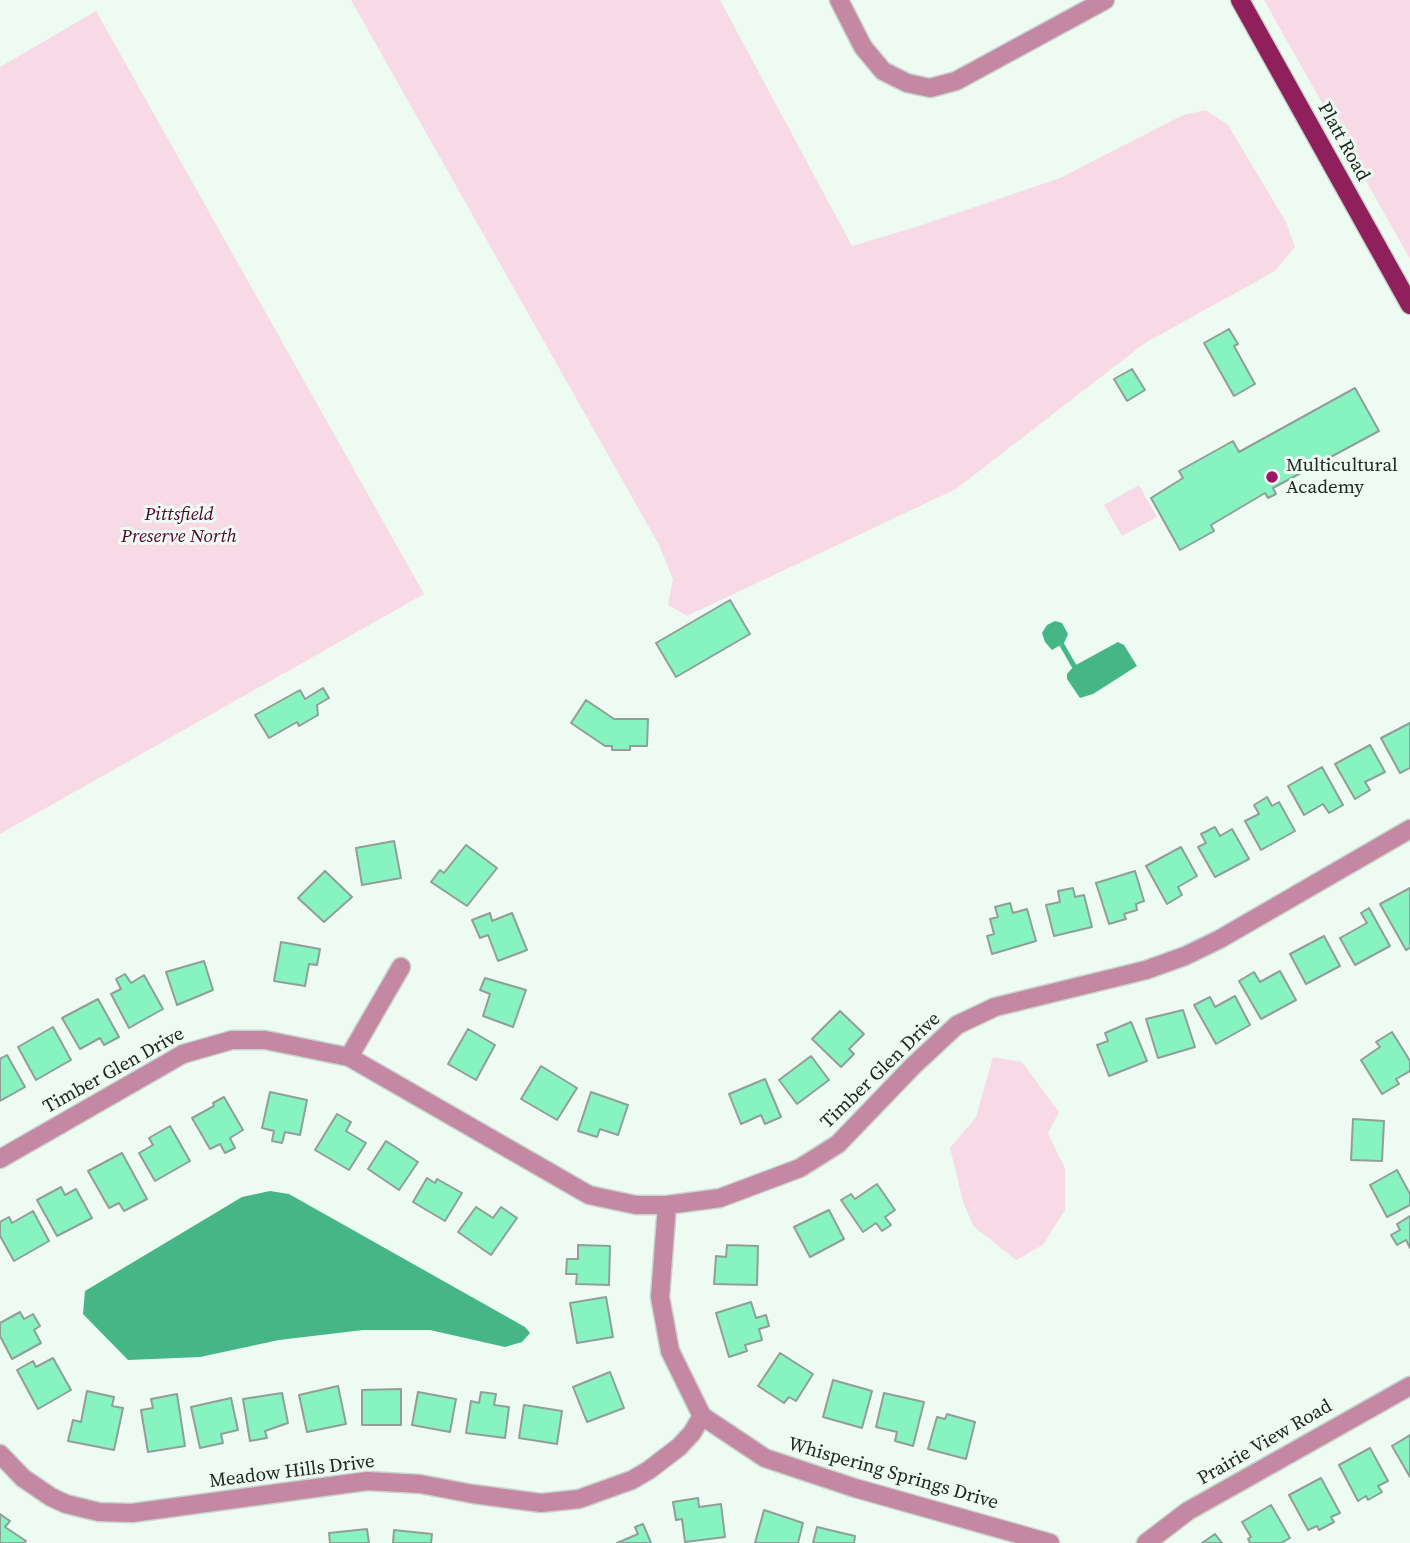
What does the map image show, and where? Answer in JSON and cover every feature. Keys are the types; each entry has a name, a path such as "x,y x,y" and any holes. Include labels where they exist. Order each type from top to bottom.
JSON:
{"main road":[{"name":"Platt Road","path":"1240,0 1410,304"}],"street":[{"path":"839,0 863,47 883,71 907,83 930,88 956,80 1105,0"},
{"name":"Timber Glen Drive","path":"0,1159 183,1054 232,1041 265,1040 349,1057 589,1195 620,1203 667,1205 720,1198 800,1168 838,1144 913,1066 957,1025 995,1007 1146,971 1185,956 1220,939 1410,829"},
{"path":"349,1057 401,967"},
{"path":"667,1205 660,1297 670,1351 702,1416"},
{"name":"Prairie View Road","path":"1146,1543 1188,1511 1410,1386"},
{"name":"Meadow Hills Drive","path":"0,1454 23,1478 51,1497 82,1509 107,1513 132,1513 367,1481 421,1484 541,1503 588,1497 632,1480 678,1447 692,1433 702,1416"},
{"name":"Whispering Springs Drive","path":"702,1416 765,1458 855,1488 1050,1543"}],"green space":[{"path":"351,0 720,0 852,246 1060,178 1183,115 1206,110 1228,125 1286,222 1295,247 1275,271 1145,343 956,489 687,616 668,605 673,579 659,545"},
{"path":"1264,0 1410,0 1410,259"},
{"name":"Pittsfield Preserve North","path":"96,11 424,594 0,834 0,67"},
{"path":"1139,485 1157,517 1122,536 1104,505"},
{"path":"993,1057 1022,1062 1059,1112 1048,1133 1065,1169 1065,1210 1043,1245 1016,1260 973,1226 963,1201 950,1148 976,1117"}],"shaded area":[{"path":"1055,621 1062,623 1068,634 1064,643 1052,650 1042,633 1047,625"},
{"path":"1118,642 1124,645 1137,666 1093,694 1080,698 1067,679 1067,674 1074,666"},
{"path":"270,1191 289,1194 525,1327 530,1333 522,1342 505,1347 430,1330 363,1330 279,1340 200,1357 128,1360 83,1314 85,1291 242,1197"}],"building":[{"path":"1229,329 1238,344 1234,346 1255,384 1234,396 1204,343"},
{"path":"1132,369 1145,390 1127,401 1114,379"},
{"path":"1355,388 1379,431 1273,488 1276,494 1268,498 1265,493 1211,525 1214,531 1180,550 1151,498 1183,478 1179,471 1233,441 1239,452"},
{"path":"730,600 750,634 676,677 656,643"},
{"path":"323,688 329,698 317,705 318,715 299,726 297,722 269,738 255,715 300,690 305,699"},
{"path":"586,700 614,719 648,719 647,746 612,750 612,746 605,746 571,723"},
{"path":"1410,723 1410,768 1400,773 1381,738"},
{"path":"1370,745 1385,772 1365,782 1370,790 1355,799 1335,764"},
{"path":"1322,767 1343,805 1329,813 1323,804 1304,815 1288,786"},
{"path":"1267,797 1272,806 1279,802 1295,831 1261,850 1245,821 1259,814 1254,805"},
{"path":"1215,827 1220,836 1232,829 1249,859 1215,877 1198,847 1206,843 1201,834"},
{"path":"394,841 401,878 362,885 356,848"},
{"path":"466,845 497,868 467,906 431,882 440,870 444,873"},
{"path":"1181,847 1197,876 1178,887 1182,895 1167,904 1146,866"},
{"path":"325,871 352,897 324,922 298,898"},
{"path":"1135,871 1144,901 1136,904 1137,910 1124,914 1126,919 1109,924 1096,883"},
{"path":"1073,888 1075,897 1084,895 1092,927 1054,936 1046,905 1060,902 1058,891"},
{"path":"1410,888 1410,948 1406,950 1380,904"},
{"path":"1010,903 1013,913 1027,909 1036,941 992,954 987,936 994,934 990,919 998,917 995,907"},
{"path":"1369,908 1390,946 1355,965 1340,938 1367,923 1361,913"},
{"path":"490,913 492,921 512,913 527,950 498,961 488,935 480,938 472,920"},
{"path":"1324,936 1340,966 1306,984 1290,954"},
{"path":"281,942 320,949 317,965 309,964 305,986 274,981"},
{"path":"204,961 213,990 177,1005 166,972"},
{"path":"1280,971 1296,1000 1261,1019 1239,981 1254,972 1260,982"},
{"path":"125,974 131,983 144,975 163,1009 129,1028 111,994 121,989 116,979"},
{"path":"485,978 526,990 513,1027 483,1016 490,994 480,990"},
{"path":"1235,996 1250,1025 1216,1044 1194,1005 1210,997 1215,1007"},
{"path":"98,999 119,1037 104,1045 100,1038 80,1049 62,1018"},
{"path":"1183,1010 1195,1047 1158,1058 1146,1019"},
{"path":"840,1011 864,1034 849,1049 854,1054 841,1067 812,1039"},
{"path":"1131,1022 1147,1061 1109,1076 1097,1045 1108,1041 1105,1033"},
{"path":"53,1027 71,1060 36,1080 18,1047"},
{"path":"468,1029 495,1045 476,1080 448,1064"},
{"path":"1392,1032 1410,1061 1410,1071 1396,1079 1399,1084 1382,1094 1361,1060 1380,1047 1376,1042"},
{"path":"7,1055 25,1087 0,1101 0,1059"},
{"path":"811,1056 829,1080 797,1104 779,1080"},
{"path":"541,1066 577,1088 557,1120 521,1099"},
{"path":"765,1079 781,1117 765,1124 761,1115 741,1124 729,1094"},
{"path":"270,1092 307,1100 300,1135 285,1132 282,1143 272,1141 274,1131 262,1128"},
{"path":"591,1092 628,1105 618,1135 600,1129 597,1137 578,1131"},
{"path":"224,1097 243,1130 230,1138 235,1148 225,1153 220,1144 210,1149 192,1118"},
{"path":"337,1114 351,1122 346,1131 366,1143 349,1170 315,1150"},
{"path":"1353,1119 1384,1121 1382,1161 1351,1160"},
{"path":"170,1126 190,1161 155,1181 139,1153 153,1145 149,1138"},
{"path":"386,1141 418,1162 399,1190 368,1169"},
{"path":"122,1153 147,1199 124,1211 119,1203 109,1208 88,1171"},
{"path":"1397,1170 1410,1194 1410,1205 1387,1217 1370,1185"},
{"path":"427,1178 435,1183 437,1179 462,1193 445,1221 413,1202"},
{"path":"877,1184 895,1210 885,1217 891,1225 882,1231 876,1223 863,1232 841,1200 851,1194 855,1199"},
{"path":"61,1187 65,1195 76,1189 92,1218 57,1236 37,1200"},
{"path":"476,1207 493,1218 501,1207 517,1218 491,1255 458,1232"},
{"path":"829,1210 844,1239 810,1257 794,1227"},
{"path":"33,1211 49,1241 14,1261 0,1236 0,1222 9,1217 12,1223"},
{"path":"1410,1216 1410,1248 1406,1240 1397,1245 1391,1235 1400,1230 1397,1224"},
{"path":"578,1245 610,1246 609,1285 576,1284 577,1274 566,1274 567,1259 578,1259"},
{"path":"727,1245 758,1246 757,1285 714,1284 716,1256 726,1257"},
{"path":"606,1297 613,1337 577,1343 570,1303"},
{"path":"751,1302 756,1318 766,1315 769,1326 759,1329 762,1340 745,1345 747,1351 729,1357 716,1313"},
{"path":"20,1312 24,1319 33,1314 40,1326 34,1330 41,1343 12,1359 0,1336 0,1323"},
{"path":"780,1353 813,1374 796,1401 789,1397 784,1403 758,1386"},
{"path":"53,1358 71,1390 38,1409 17,1370 33,1361 36,1367"},
{"path":"610,1372 624,1408 587,1422 573,1387"},
{"path":"833,1380 872,1391 862,1428 823,1417"},
{"path":"338,1386 346,1424 307,1432 299,1395"},
{"path":"401,1389 401,1425 362,1425 362,1390"},
{"path":"87,1391 114,1397 112,1406 123,1408 114,1450 68,1441 73,1420 81,1422"},
{"path":"418,1392 456,1399 450,1432 412,1425"},
{"path":"481,1392 496,1394 494,1405 509,1407 505,1438 466,1433 471,1401 479,1403"},
{"path":"282,1393 288,1423 265,1431 267,1438 250,1441 243,1399"},
{"path":"884,1393 924,1402 913,1446 895,1441 897,1432 876,1427"},
{"path":"177,1394 185,1446 148,1452 141,1410 153,1408 151,1399"},
{"path":"231,1398 238,1430 221,1434 223,1443 200,1448 191,1407"},
{"path":"524,1405 562,1411 557,1444 519,1438"},
{"path":"947,1414 975,1422 966,1459 928,1449 937,1417 945,1419"},
{"path":"1410,1435 1410,1477 1392,1446"},
{"path":"1370,1448 1388,1481 1378,1486 1382,1492 1368,1500 1366,1496 1358,1501 1339,1465"},
{"path":"1321,1478 1340,1513 1331,1517 1334,1522 1319,1530 1317,1526 1308,1530 1289,1495"},
{"path":"698,1498 699,1507 721,1504 725,1537 685,1542 682,1519 676,1520 673,1502"},
{"path":"1271,1505 1290,1538 1281,1543 1250,1543 1248,1539 1251,1537 1242,1522"},
{"path":"764,1510 803,1523 798,1543 755,1543"},
{"path":"0,1514 10,1521 5,1527 26,1541 24,1543 0,1543"},
{"path":"643,1524 651,1543 617,1543 638,1534 635,1527"},
{"path":"817,1527 855,1536 854,1543 813,1543"},
{"path":"367,1529 369,1543 330,1543 329,1533"},
{"path":"394,1530 432,1534 431,1543 393,1543"},
{"path":"1215,1534 1222,1543 1202,1543"}],"waterway":[{"path":"1062,645 1074,666"}],"place":[{"name":"Multicultural Academy","path":"1272,477"}]}
